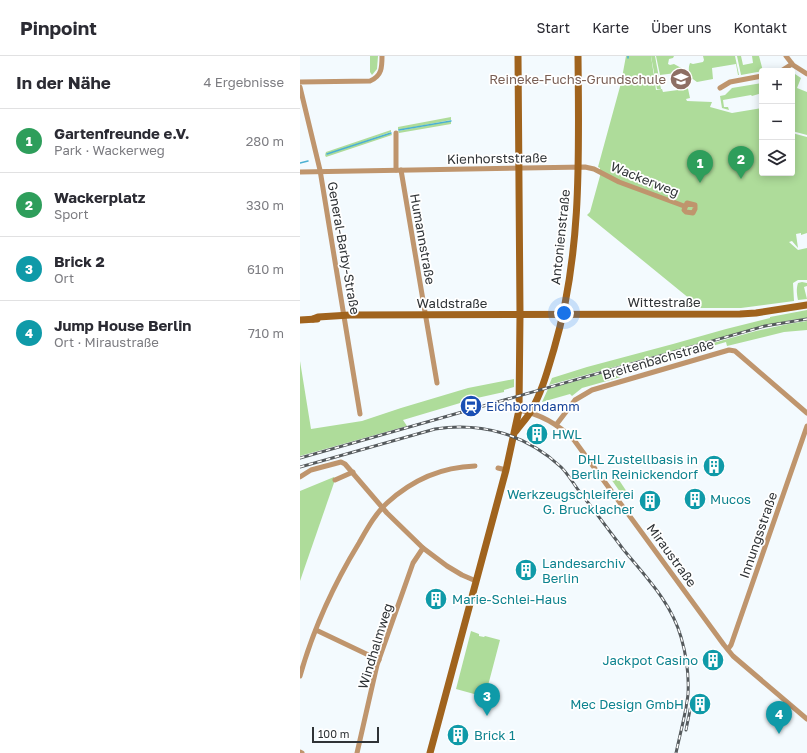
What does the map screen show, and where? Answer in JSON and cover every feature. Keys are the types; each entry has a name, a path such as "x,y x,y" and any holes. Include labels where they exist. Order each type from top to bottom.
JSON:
{"main road":[{"path":"430,753 476,581 502,469 515,432 519,410 520,314 518,56"},
{"name":"Antonienstraße","path":"515,432 530,412 544,381 563,314 574,245 579,168 578,56"},
{"name":"Wittestraße","path":"520,314 740,314 807,305"},
{"name":"Waldstraße","path":"300,320 345,317 377,318 385,316 520,314"}],"street":[{"path":"300,82 370,81 380,72 382,56"},
{"path":"786,56 792,64 807,74"},
{"path":"786,68 792,64"},
{"path":"720,88 730,82 759,77"},
{"name":"General-Barby-Straße","path":"300,87 320,170 360,414"},
{"path":"396,133 398,170"},
{"name":"Kienhorststraße","path":"300,172 320,170 579,168 597,171"},
{"name":"Humannstraße","path":"398,170 437,383"},
{"name":"Wackerweg","path":"597,171 619,182 684,206"},
{"name":"Breitenbachstraße","path":"556,425 571,404 579,397 592,390 729,350 735,351 807,413"},
{"name":"Miraustraße","path":"519,410 530,412 556,425 574,440 728,649 807,719"},
{"name":"Innungsstraße","path":"728,649 731,645 807,426"},
{"path":"300,476 311,470 341,462 349,466 382,508 423,548 452,569 476,581"},
{"path":"300,676 316,630 345,566 372,521 382,508 402,491 423,478 446,470 475,466"},
{"path":"335,480 353,472"},
{"name":"Windhalmweg","path":"357,753 379,660 413,563 423,548"},
{"path":"316,630 379,660"}],"green space":[{"path":"370,56 378,56 377,69 372,75 370,72"},
{"path":"626,56 651,56 656,90 662,89 663,92 678,90 677,84 684,83 687,84 690,98 686,99 687,101 712,102 710,107 732,113 759,108 759,176 795,176 795,134 807,137 807,233 801,235 801,233 796,234 798,248 792,241 789,242 798,250 807,248 807,280 798,280 793,283 794,301 741,308 701,308 587,215 590,212 600,176 600,168 598,167 621,83"},
{"path":"651,56 655,56 661,89 657,89"},
{"path":"656,56 674,56 673,58 669,59 668,64 674,64 685,70 686,78 678,80 676,73 660,75"},
{"path":"703,56 735,56 739,75 736,64 712,68 713,79 697,82 690,77 689,65 690,63 693,64 703,62"},
{"path":"737,56 741,56 743,65 753,63 752,56 759,56 762,68 759,68 759,72 741,75"},
{"path":"795,74 801,78 797,88 807,92 807,135 795,132"},
{"path":"759,84 759,94 723,100 724,107 728,107 729,110 722,108 720,96 725,95 732,88"},
{"path":"451,117 451,120 398,130 398,127"},
{"path":"451,121 451,124 399,133 398,131"},
{"path":"391,130 391,132 325,155 326,152"},
{"path":"391,133 392,135 326,157 325,155"},
{"path":"798,283 807,283 807,286 804,287 807,299 798,300 797,285"},
{"path":"807,310 807,318 791,320 748,330 549,385 552,378 587,367 770,317"},
{"path":"807,321 807,330 784,332 727,346 726,342 633,369 634,372 621,377 582,388 572,396 570,394 542,402 548,389 756,331"},
{"path":"300,361 311,429 362,421 468,388 514,379 514,387 504,390 504,392 477,398 403,420 407,426 300,456"},
{"path":"334,477 335,480 300,581 300,491"},
{"path":"615,478 619,480 627,492 625,499 611,479"},
{"path":"471,631 479,634 479,636 500,640 485,697 456,689"}],"waterway":[{"path":"399,130 451,121"},
{"path":"327,154 391,133"},
{"path":"300,163 308,161"}],"railway":[{"path":"300,458 765,326 807,319"},
{"path":"300,467 435,429 452,427 486,429 502,433 533,446 547,456 566,473 623,549 648,579 664,601 677,624 686,657 688,694 676,753"},
{"path":"686,730 692,700"}],"place":[{"name":"Reineke-Fuchs-Grundschule","path":"681,79"},
{"name":"Wackerplatz","path":"741,179"},
{"name":"Gartenfreunde e.V.","path":"700,183"},
{"name":"Eichborndamm","path":"471,406"},
{"name":"HWL","path":"537,434"},
{"name":"DHL Zustellbasis in Berlin Reinickendorf","path":"714,466"},
{"name":"Mucos","path":"695,499"},
{"name":"Werkzeugschleiferei G. Brucklacher","path":"650,501"},
{"name":"Landesarchiv Berlin","path":"526,570"},
{"name":"Marie-Schlei-Haus","path":"436,599"},
{"name":"Jackpot Casino","path":"713,660"},
{"name":"Mec Design GmbH","path":"700,704"},
{"name":"Brick 2","path":"487,716"},
{"name":"Jump House Berlin","path":"779,734"},
{"name":"Brick 1","path":"458,735"}]}
